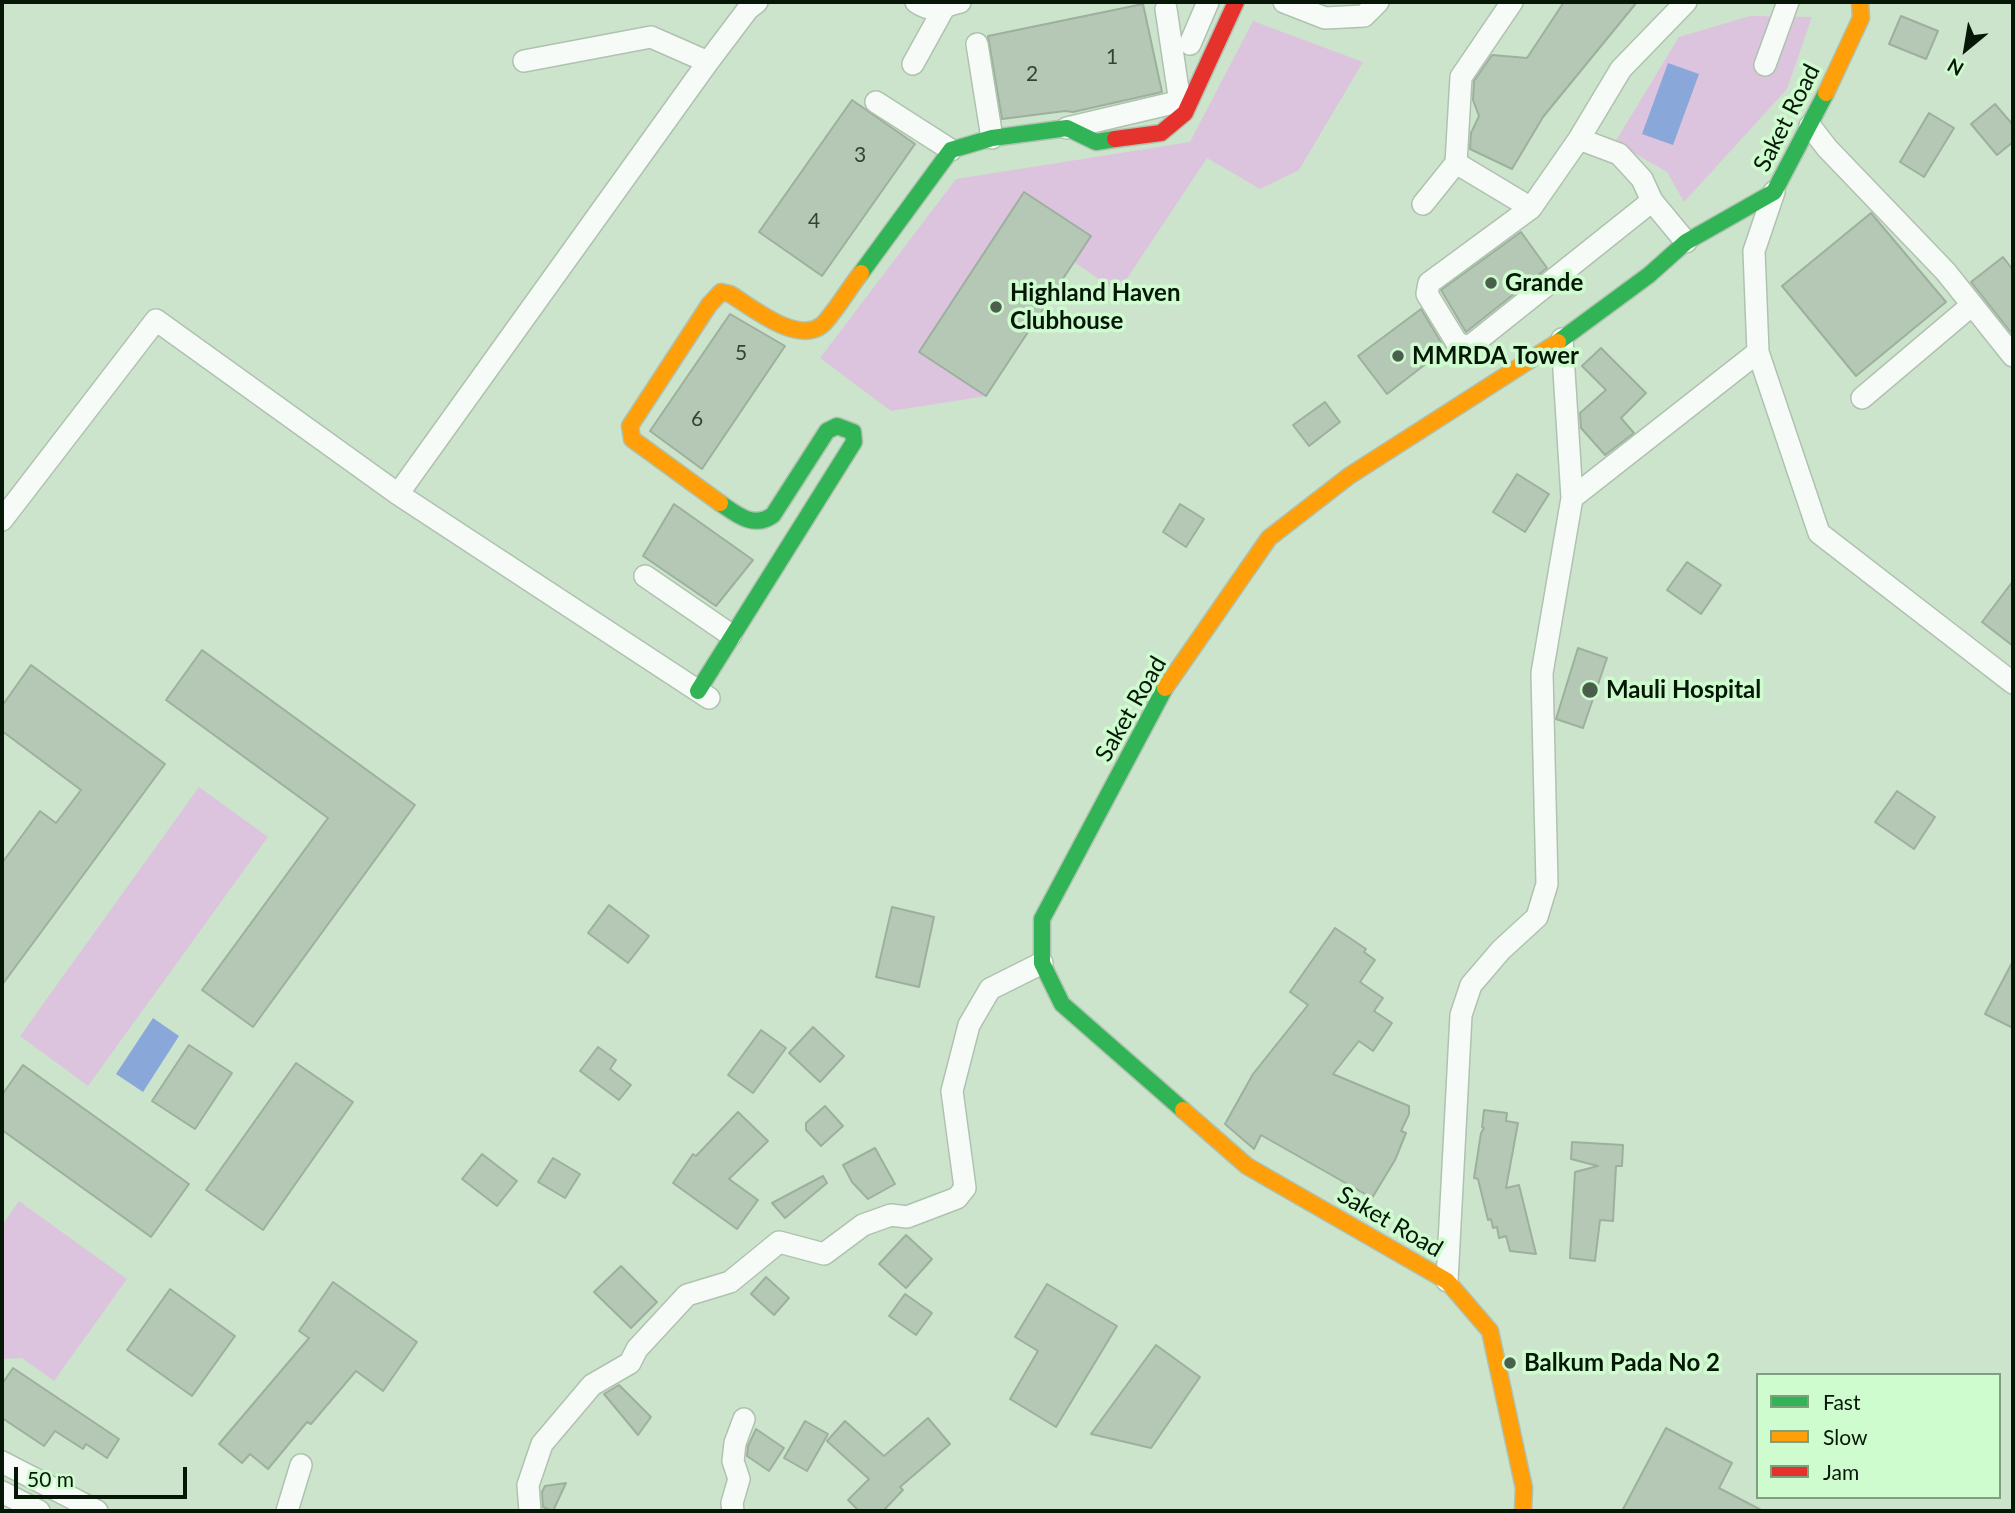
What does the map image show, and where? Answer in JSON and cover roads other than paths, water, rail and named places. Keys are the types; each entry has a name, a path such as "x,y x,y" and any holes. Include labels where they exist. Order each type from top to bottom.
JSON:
{"main road":[{"path":"704,695 731,635 854,442 853,432 837,426 827,431 774,515 765,521 752,522 632,439 630,426 654,386 721,292 730,294 791,330 806,332 822,325 951,150 992,138 1067,128 1096,142 1161,133 1185,113 1236,2"},
{"name":"Saket Road","path":"1523,1511 1524,1488 1490,1331 1447,1281 1247,1166 1062,1003 1042,963 1042,919 1167,685 1269,538 1349,476 1562,339 1649,275 1686,242 1774,192 1811,126 1861,19 1860,2"}],"street":[{"path":"398,494 708,62 748,9 757,2"},
{"path":"916,2 927,9 952,4"},
{"path":"1190,44 1208,2"},
{"path":"1283,2 1325,18 1364,16 1378,2"},
{"path":"1423,204 1456,163 1461,77 1512,2"},
{"path":"1651,201 1469,347 1457,342 1427,294 1429,284 1531,208 1579,139 1621,69 1686,2"},
{"path":"1765,65 1788,2"},
{"path":"913,64 952,4"},
{"path":"1067,128 1172,103 1179,96 1166,9"},
{"path":"524,61 651,37 708,62"},
{"path":"977,44 992,138"},
{"path":"876,102 951,150"},
{"path":"1811,126 1827,148 1946,272 2013,356"},
{"path":"1579,139 1619,154 1642,179 1651,201 1686,242"},
{"path":"1456,163 1531,208"},
{"path":"1774,192 1754,251 1758,352 1819,533 2013,683"},
{"path":"1862,398 1972,305"},
{"path":"2,520 156,320 398,494 704,695"},
{"path":"1447,1281 1461,1015 1471,985 1501,950 1537,917 1547,884 1542,673 1572,498 1562,339"},
{"path":"1572,498 1758,352"},
{"path":"645,576 731,635"},
{"path":"530,1511 528,1485 542,1444 592,1385 630,1363 637,1349 687,1295 730,1282 779,1242 824,1254 863,1225 891,1215 907,1217 957,1198 965,1188 952,1091 970,1025 990,989 1042,963"},
{"path":"733,1511 732,1503 739,1479 733,1461 735,1443 744,1419"},
{"path":"2,1462 97,1511"},
{"path":"287,1511 301,1465"},
{"path":"2,1492 39,1511"}],"water":[{"path":"1668,63 1699,74 1673,145 1642,134"},
{"path":"153,1018 179,1036 143,1092 116,1074"}],"place":[{"name":"Grande","path":"1491,283"},
{"name":"Highland Haven Clubhouse","path":"996,307"},
{"name":"MMRDA Tower","path":"1398,356"},
{"name":"Mauli Hospital","path":"1590,690"},
{"name":"Balkum Pada No 2","path":"1510,1363"}]}
